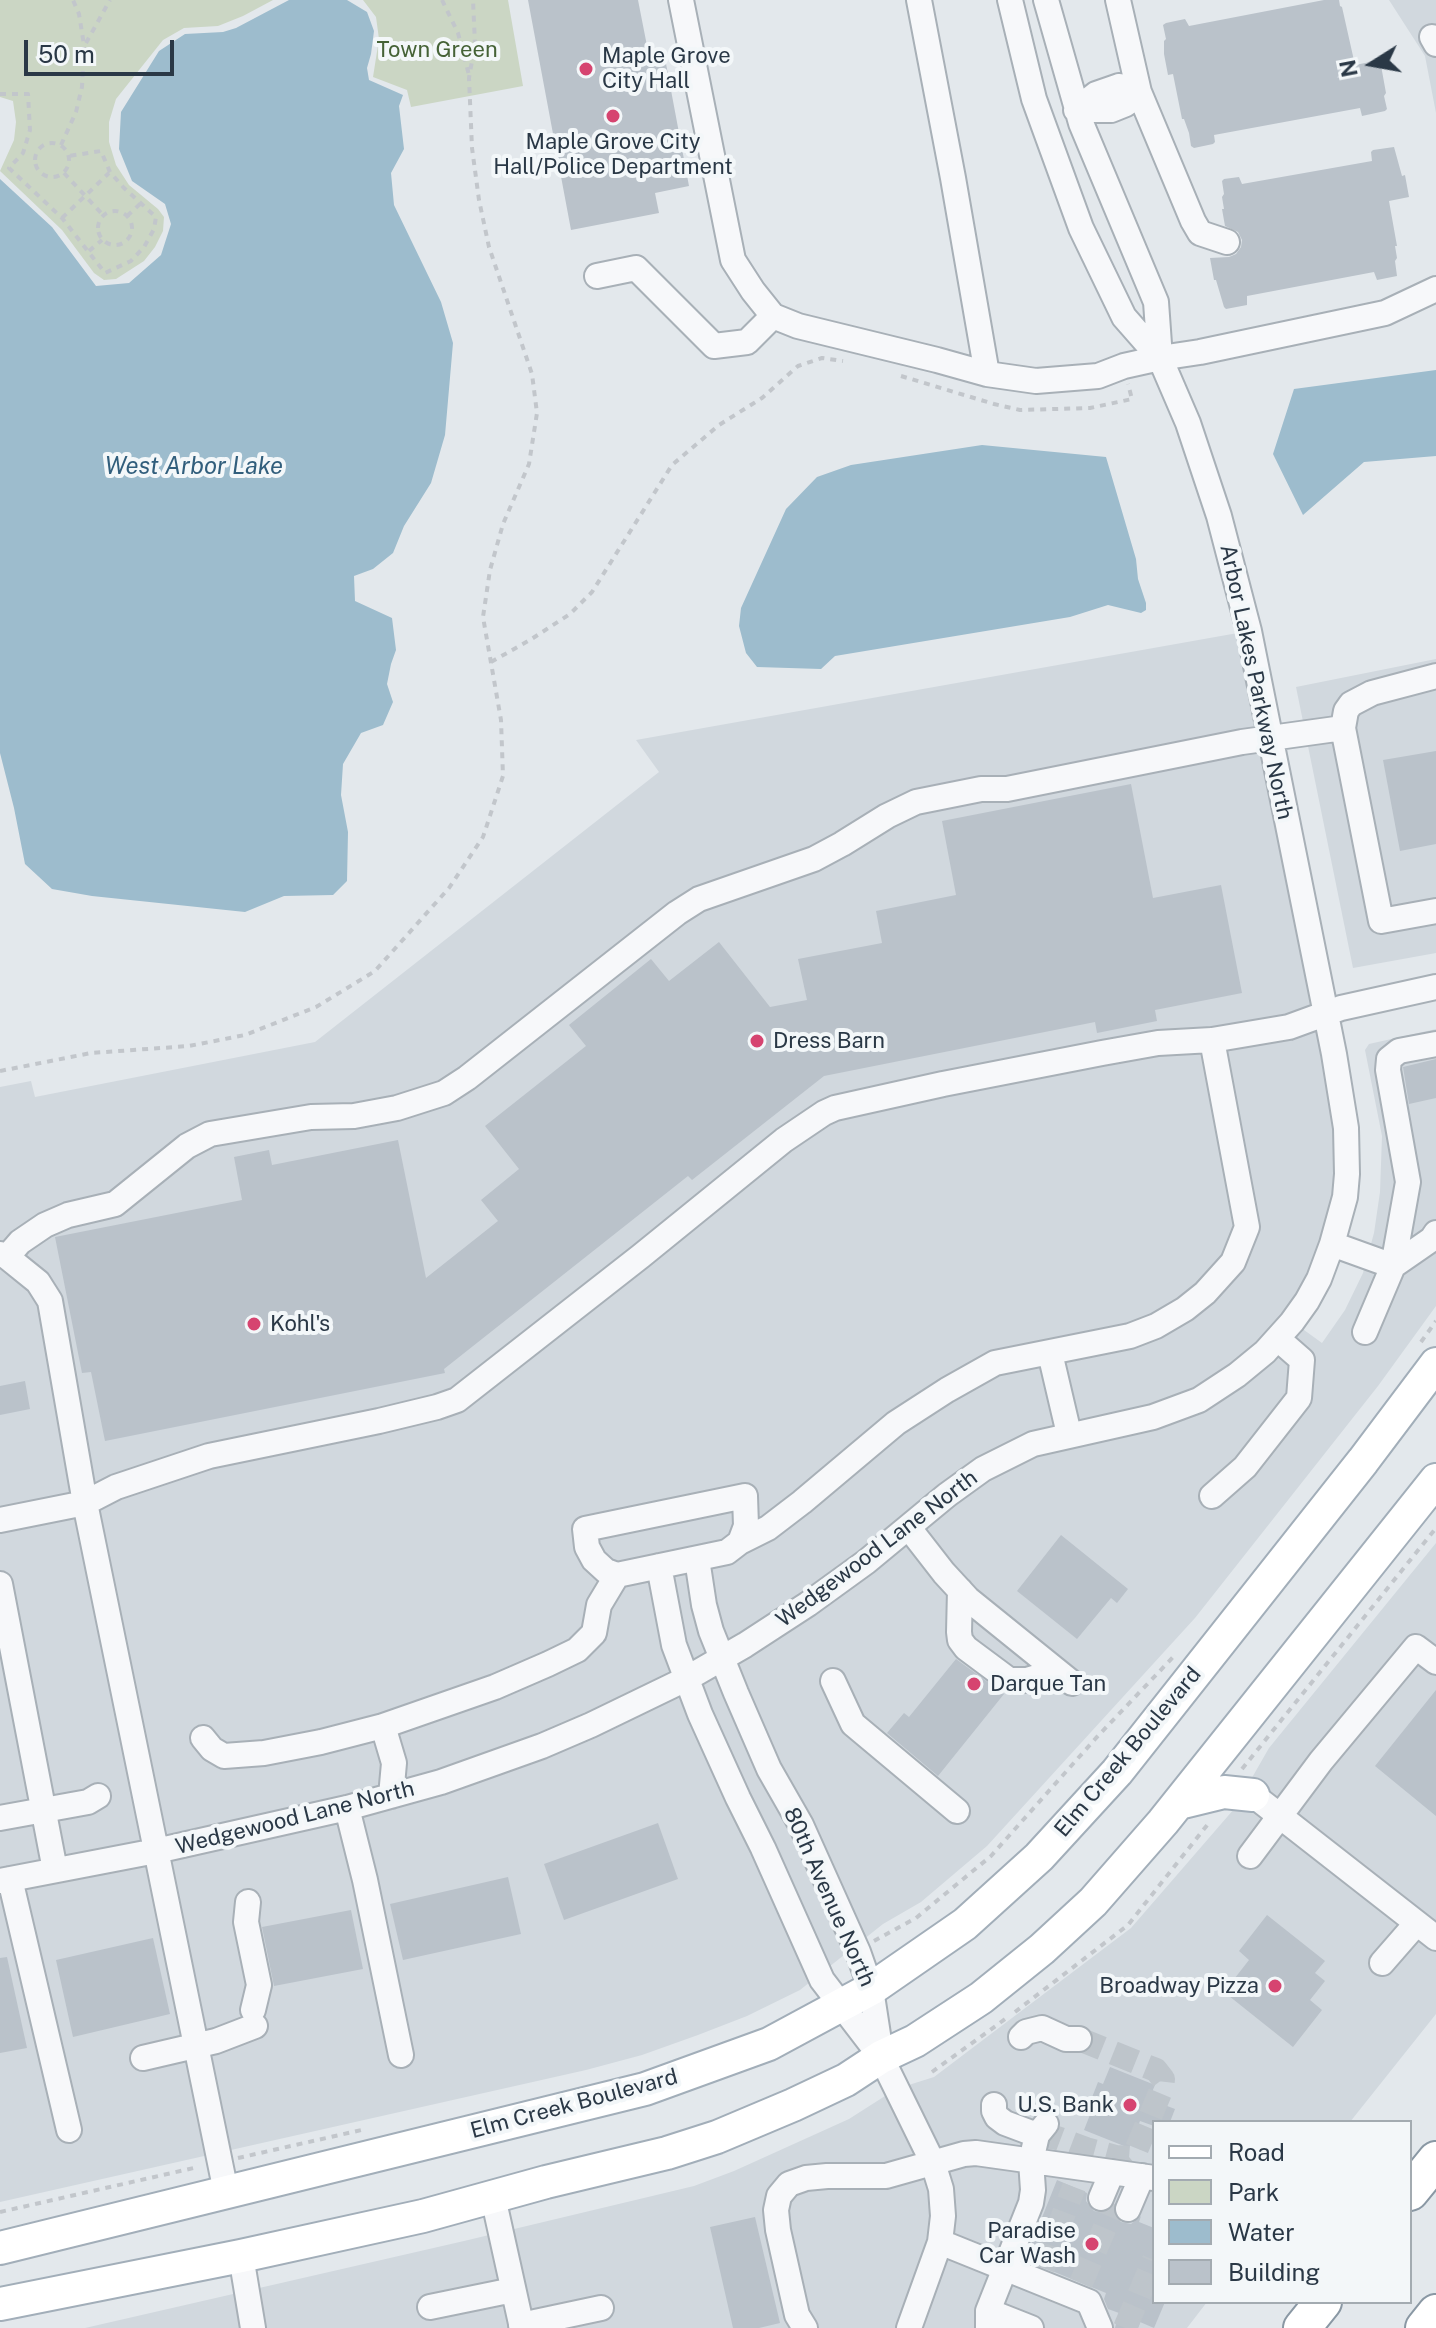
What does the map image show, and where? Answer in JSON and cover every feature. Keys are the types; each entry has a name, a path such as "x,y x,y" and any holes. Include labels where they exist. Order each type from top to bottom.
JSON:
{"highway":[{"path":"1412,2190 1436,2160"},
{"path":"1302,2328 1321,2304"},
{"path":"1424,2328 1436,2313"}],"main road":[{"name":"Elm Creek Boulevard","path":"0,2248 223,2177 645,2089 769,2044 871,1989 965,1924 1039,1857 1117,1772 1353,1473 1428,1354"},
{"path":"0,2304 423,2216 667,2153 717,2137 793,2105 846,2080 881,2057 915,2041 970,2005 1042,1949 1093,1902 1179,1803 1436,1480"},
{"path":"1237,1729 1237,1766 1253,1795"},
{"path":"1179,1803 1224,1792 1253,1795"}],"street":[{"path":"681,0 733,260 773,316 798,326 987,374 1036,381 1098,376 1160,358 1385,313 1436,289"},
{"path":"919,0 987,374"},
{"name":"Arbor Lakes Parkway North","path":"1010,0 1042,121 1081,228 1124,317 1160,358 1188,423 1219,516 1249,631 1325,1014"},
{"name":"Arbor Lakes Parkway North","path":"1046,0 1076,110 1156,302 1160,358"},
{"path":"1118,0 1139,92 1193,221 1200,233 1227,242"},
{"path":"1042,121 1076,110 1096,94 1119,86 1139,92"},
{"path":"597,276 636,268 714,346 747,342 773,316"},
{"path":"1436,676 1372,693 1351,704 1346,711 1343,728 1381,921 1436,911"},
{"path":"223,2177 85,1503 50,1301 38,1282 4,1255 45,1225 68,1215 115,1204 187,1146 210,1134 311,1117 354,1116 408,1105 444,1093 699,899 814,859 916,802 981,789 1007,789 1234,743 1343,728"},
{"path":"0,1520 85,1503 116,1487 209,1456 379,1421 457,1400 666,1237 784,1140 835,1108 1158,1043 1212,1040 1289,1027 1341,1008 1436,987"},
{"name":"Wedgewood Lane North","path":"5,1880 156,1851 347,1808 441,1782 542,1746 722,1659 808,1604 983,1469 1033,1444 1153,1417 1199,1400 1237,1375 1278,1339 1307,1301 1332,1244 1345,1197 1347,1152 1346,1128 1325,1014"},
{"path":"740,1542 746,1526 745,1496 585,1529 587,1547 594,1560 606,1571 617,1575 727,1552 768,1528 896,1423 995,1363 1130,1336 1156,1326 1205,1293 1233,1262 1247,1227 1212,1040"},
{"path":"1365,1332 1393,1266 1408,1182 1388,1070 1389,1059 1399,1051 1436,1044"},
{"path":"1388,1070 1401,1061 1436,1055"},
{"path":"1393,1266 1436,1233"},
{"path":"1332,1244 1393,1266"},
{"path":"1212,1496 1245,1467 1299,1398 1302,1360 1278,1339"},
{"path":"1050,1353 1069,1434"},
{"path":"909,1528 960,1590 1065,1677 1009,1680 966,1648 959,1632 960,1590"},
{"name":"80th Avenue North","path":"697,1559 704,1605 722,1659 769,1769 801,1825 858,1952 871,1989 881,2057"},
{"name":"80th Avenue North","path":"659,1566 674,1645 738,1798 822,1980 881,2057"},
{"path":"203,1738 212,1749 224,1756 264,1753 353,1735 495,1687 577,1650 594,1633 599,1605 617,1575"},
{"path":"0,1584 55,1870"},
{"path":"1250,1856 1321,1761 1416,1647 1436,1662"},
{"path":"833,1681 853,1724 957,1811"},
{"path":"383,1726 394,1763 391,1796"},
{"path":"1253,1795 1426,1931 1382,1963"},
{"path":"0,1818 88,1802 98,1796"},
{"path":"347,1808 401,2055"},
{"path":"5,1880 69,2130"},
{"path":"143,2058 197,2046 254,2018 259,1985 246,1922 248,1902"},
{"path":"1021,2037 1026,2032 1042,2028 1066,2039 1079,2039"},
{"path":"881,2057 933,2163 941,2189 943,2216 940,2242 909,2328"},
{"path":"994,2105 997,2117 1005,2123 1042,2130 1031,2161 1031,2203 1005,2267 991,2322 1031,2328"},
{"path":"805,2328 797,2315 778,2230 776,2210 779,2196 789,2184 806,2178 886,2176 976,2153 1031,2161 1111,2184"},
{"path":"493,2197 522,2326 601,2308"},
{"path":"940,2242 1071,2290"},
{"path":"241,2256 253,2328"},
{"path":"430,2307 513,2290"}],"path":[{"path":"61,145 73,121 82,87 84,45 79,14 73,0"},
{"path":"84,45 110,0"},
{"path":"0,1071 91,1053 189,1046 245,1035 316,1007 375,971 449,888 483,837 503,776 501,720 483,617 490,570 503,524 529,464 537,413 532,374 489,247 472,148 469,78 458,33 442,0"},
{"path":"469,78 475,44 473,0"},
{"path":"0,94 28,94 30,130 23,153 9,168 62,218 105,273 131,261 144,247 154,229 156,217 110,172 101,151 69,156"},
{"path":"45,144 61,145 69,156 69,165 54,177 44,175 37,167 37,151 45,144"},
{"path":"23,153 36,156"},
{"path":"64,172 103,215"},
{"path":"62,218 110,172"},
{"path":"127,216 141,204"},
{"path":"118,211 127,216 132,227 124,243 113,245 102,240 97,230 103,215 118,211"},
{"path":"89,251 102,240"},
{"path":"491,662 570,614 592,592 672,465 719,425 762,398 798,366 822,358 851,362"},
{"path":"893,373 1020,410 1076,409 1132,399 1124,366"},
{"path":"1428,1354 1436,1321"},
{"path":"858,1952 916,1918 991,1856 1176,1653"},
{"path":"932,2072 1029,2002"},
{"path":"0,2212 223,2177 376,2127"}],"shaded area":[{"path":"1389,0 1436,0 1436,113 1425,56"},
{"path":"1249,631 1347,1174 1293,1322 1322,1343 1345,1310 1363,1273 1374,1233 1380,1192 1382,1136 1365,1050 1369,1044 1436,1029 1436,1306 1378,1386 1195,1618 987,1846 921,1902 883,1924 800,1990 747,2016 642,2055 586,2070 0,2202 0,1087 31,1081 35,1097 315,1042 659,772 636,740"},
{"path":"1436,659 1436,953 1353,968 1296,687"},
{"path":"1436,1543 1436,2014 1352,2120 1152,2120 1152,2304 1205,2304 1187,2328 85,2328 694,2186 849,2119 896,2089 934,2077 1131,1928 1234,1809 1269,1748"}],"green space":[{"path":"0,0 273,0 218,26 184,28 163,40 116,99 109,122 109,142 116,165 129,185 164,217 163,231 155,247 144,261 116,279 104,280 94,273 62,230 0,171 14,140 16,122 13,101 0,97"},
{"name":"Town Green","path":"363,0 508,0 523,86 411,107 407,90 373,77 379,39 376,17"}],"water":[{"name":"West Arbor Lake","path":"289,0 347,0 367,12 374,31 367,68 369,80 403,95 399,106 404,149 391,173 394,205 441,302 453,343 445,435 431,483 404,526 393,553 373,569 354,576 355,601 392,618 396,650 387,684 393,702 383,725 361,733 343,764 341,795 348,832 347,881 333,895 284,896 245,912 52,889 25,864 0,753 0,179 52,227 96,286 129,283 161,255 171,224 165,204 132,181 119,149 121,112 159,51 185,34 223,32 236,28"},
{"path":"1436,370 1436,456 1364,462 1303,515 1273,454 1294,389"},
{"path":"982,445 1106,457 1136,559 1146,610 1141,613 1108,605 1070,617 835,656 821,669 757,667 746,653 739,626 741,608 786,509 817,477 851,465"}],"building":[{"name":"Maple Grove City Hall/Police Department","path":"528,0 638,0 649,56 664,53 689,186 655,193 659,213 571,230"},
{"path":"1324,0 1339,0 1355,65 1380,60 1387,109 1362,116 1360,108 1214,135 1213,144 1191,146 1173,74 1168,75 1163,25 1185,19 1189,26"},
{"path":"1394,147 1402,176 1405,175 1409,197 1389,201 1397,246 1397,276 1377,280 1374,272 1247,296 1247,305 1224,307 1210,258 1236,254 1242,240 1238,232 1225,226 1222,209 1224,179 1239,177 1242,184 1372,161 1373,150"},
{"path":"1436,751 1436,844 1400,851 1383,760"},
{"path":"1131,784 1153,898 1221,885 1242,993 1155,1010 1157,1021 1097,1033 1095,1022 824,1076 692,1180 688,1176 444,1369 445,1373 105,1441 91,1372 82,1373 55,1237 242,1200 234,1157 269,1150 272,1165 398,1140 426,1278 498,1221 481,1200 519,1169 485,1126 586,1046 569,1025 651,959 669,981 719,942 770,1007 807,1000 798,959 882,943 876,911 956,895 942,821"},
{"path":"1436,1059 1436,1098 1409,1104 1403,1067"},
{"path":"25,1381 30,1409 0,1415 0,1386"},
{"path":"1061,1535 1128,1589 1117,1603 1111,1598 1077,1639 1017,1591"},
{"path":"956,1659 1004,1694 938,1776 887,1733 904,1713 909,1717"},
{"path":"1436,1690 1436,1816 1375,1766"},
{"path":"658,1823 678,1879 564,1920 544,1864"},
{"path":"508,1877 521,1934 403,1960 390,1904"},
{"path":"351,1910 363,1969 274,1986 262,1927"},
{"name":"Broadway Pizza","path":"1267,1915 1325,1961 1315,1973 1325,1981 1310,2000 1322,2010 1293,2047 1224,1992 1249,1960 1239,1951"},
{"path":"153,1938 170,2014 73,2037 56,1960"},
{"path":"7,1957 27,2048 0,2053 0,1958"},
{"name":"U.S. Bank","path":"1110,2067 1155,2085 1149,2099 1175,2109 1171,2120 1152,2120 1152,2125 1140,2121 1129,2148 1084,2130 1095,2102 1091,2100 1098,2082 1103,2084"},
{"name":"Paradise Car Wash","path":"1057,2180 1087,2193 1086,2201 1094,2211 1104,2213 1114,2205 1116,2217 1121,2222 1131,2224 1141,2216 1139,2222 1152,2227 1152,2304 1164,2304 1154,2328 1140,2322 1138,2328 1115,2328 1119,2313 1108,2309 1104,2299 1106,2293 1025,2260"},
{"path":"755,2217 780,2323 759,2328 733,2328 710,2227"}],"tunnel":[{"path":"1037,2135 1057,2138 1116,2157 1129,2158 1135,2153 1163,2079 1156,2070 1079,2039"},
{"path":"1043,2268 1074,2187"},
{"path":"1081,2283 1115,2204"},
{"path":"1125,2328 1152,2265"}],"place":[{"name":"Maple Grove City Hall","path":"586,69"},
{"name":"Maple Grove City Hall/Police Department","path":"613,116"},
{"name":"Dress Barn","path":"757,1041"},
{"name":"Kohl's","path":"254,1324"},
{"name":"Darque Tan","path":"974,1684"},
{"name":"Broadway Pizza","path":"1275,1986"},
{"name":"U.S. Bank","path":"1130,2105"},
{"name":"Paradise Car Wash","path":"1092,2244"}]}
